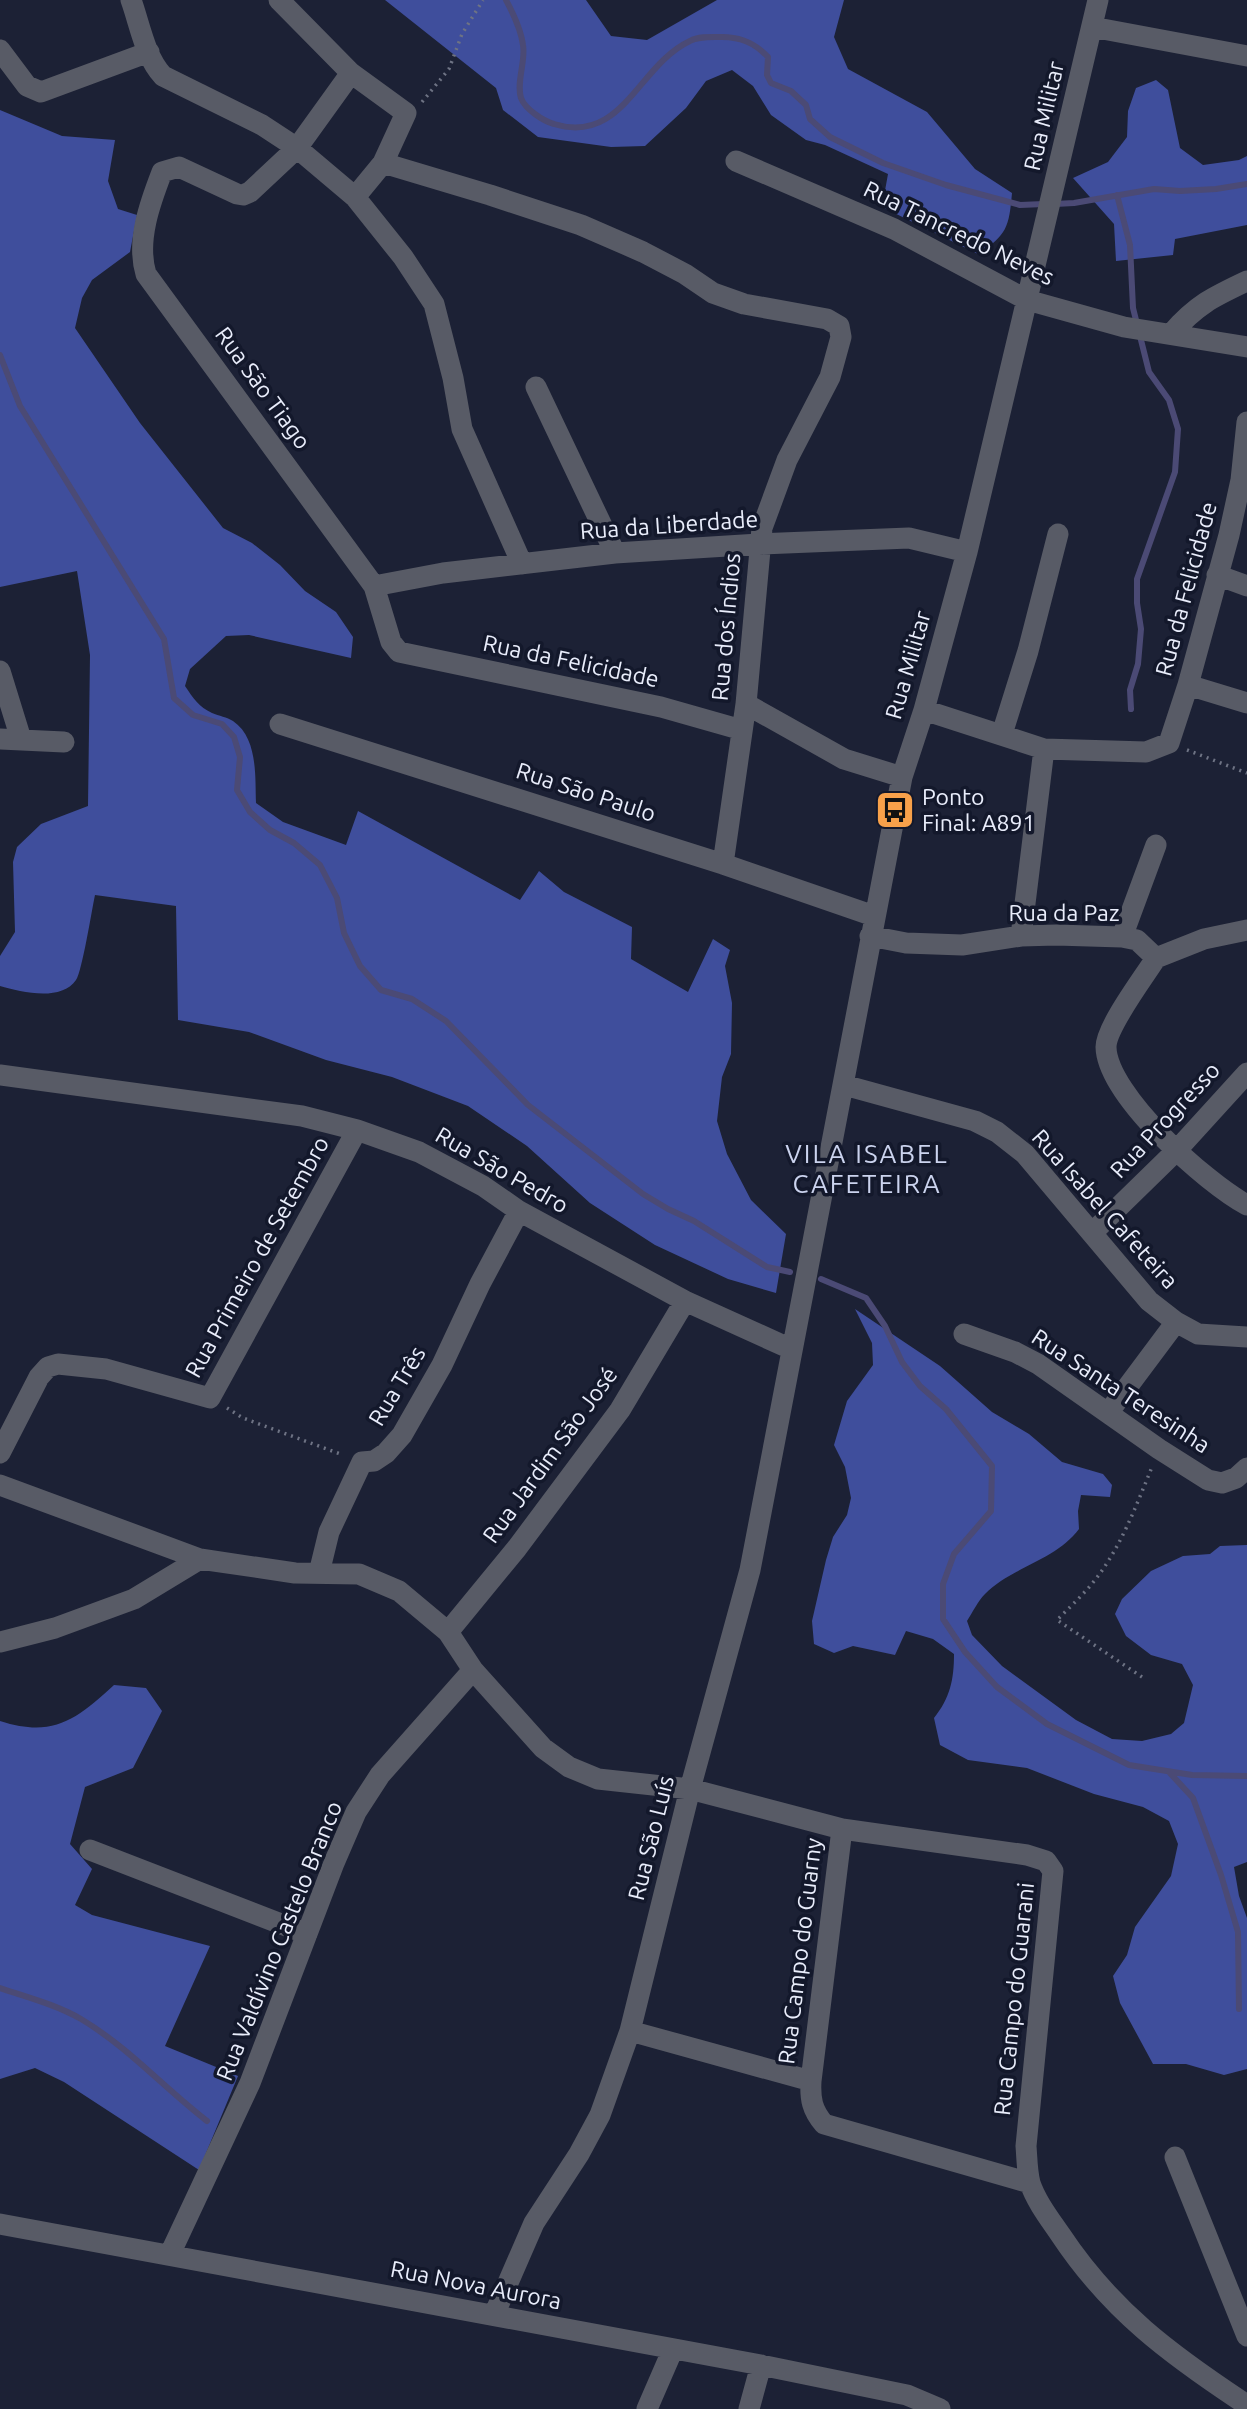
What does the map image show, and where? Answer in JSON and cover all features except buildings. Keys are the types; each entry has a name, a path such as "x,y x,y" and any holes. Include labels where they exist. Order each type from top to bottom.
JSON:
{"street":[{"path":"131,0 155,68 174,83 262,125 297,148 355,197 403,257 433,304 453,378 462,429 522,564"},
{"path":"279,0 351,73 406,113 383,163 355,197"},
{"name":"Rua Militar","path":"792,1349 902,777 924,710 967,552 1098,0"},
{"path":"1092,27 1247,57"},
{"path":"0,50 27,86 41,92 149,52"},
{"path":"297,148 351,73"},
{"name":"Rua São Tiago","path":"297,148 266,179 243,195 179,167 162,172 141,241 142,260 146,274 374,586 391,642"},
{"name":"Rua Tancredo Neves","path":"737,161 894,229 1027,300 1124,327 1247,347"},
{"name":"Rua dos Índios","path":"383,163 581,225 643,251 713,293 744,304 827,319 839,326 841,337 830,377 787,460 762,528 746,704 723,864"},
{"path":"1161,333 1208,300 1247,281"},
{"path":"536,387 615,553"},
{"name":"Rua da Felicidade","path":"1169,743 1188,685 1229,536 1241,480 1247,422"},
{"path":"1002,734 1028,651 1058,534"},
{"name":"Rua da Liberdade","path":"374,586 443,573 615,553 759,544 909,538 967,552"},
{"path":"1217,575 1247,586"},
{"name":"Rua da Felicidade","path":"391,642 399,652 412,656 498,671 647,704 742,730"},
{"path":"0,671 11,739 64,741"},
{"path":"1188,685 1247,703"},
{"path":"746,704 844,759 902,777"},
{"path":"924,710 1044,749 1146,752 1169,743"},
{"name":"Rua São Paulo","path":"280,723 723,864 872,926"},
{"path":"1020,936 1044,749"},
{"path":"1122,937 1156,845"},
{"name":"Rua da Paz","path":"872,926 906,943 962,946 1020,936 1056,934 1122,937 1137,940 1156,958"},
{"path":"1247,930 1205,939 1156,958 1112,1027 1106,1045 1109,1065 1119,1085 1176,1151 1231,1196 1247,1205"},
{"name":"Rua Progresso","path":"1092,1233 1176,1151 1247,1073"},
{"name":"Rua São Pedro","path":"0,1075 302,1116 357,1130 419,1152 484,1186 519,1211 685,1301 792,1349"},
{"name":"Rua Isabel Cafeteira","path":"844,1085 975,1121 997,1132 1025,1154 1149,1300 1176,1322 1198,1334 1247,1337"},
{"name":"Rua Primeiro de Setembro","path":"0,1453 39,1377 48,1367 58,1364 106,1369 210,1398 357,1130"},
{"name":"Rua Três","path":"362,1462 374,1461 386,1453 402,1435 442,1364 519,1211"},
{"name":"Rua Jardim São José","path":"448,1632 517,1548 620,1409 685,1301"},
{"path":"1108,1413 1176,1322"},
{"name":"Rua Santa Teresinha","path":"964,1334 1015,1352 1038,1364 1208,1480 1222,1483 1236,1478 1247,1468"},
{"name":"Rua São Luís","path":"494,2315 534,2223 579,2154 600,2115 629,2031 750,1570 792,1349"},
{"path":"319,1573 328,1532 362,1462"},
{"path":"0,1485 200,1559 295,1573 359,1574 399,1591 448,1632 473,1670 543,1748 569,1767 598,1779 691,1790 842,1829"},
{"path":"0,1642 55,1628 134,1599 200,1559"},
{"name":"Rua Valdívino Castelo Branco","path":"170,2255 250,2083 356,1812 380,1775 473,1670"},
{"name":"Rua Campo do Guarny","path":"842,1829 811,2081 810,2099 815,2114 824,2124 1030,2183"},
{"name":"Rua Campo do Guarani","path":"842,1829 1027,1855 1046,1861 1052,1866 1040,2025 1026,2146 1030,2183"},
{"path":"90,1850 307,1934"},
{"path":"629,2031 811,2081"},
{"path":"1175,2157 1247,2336"},
{"path":"1030,2183 1043,2208 1082,2267 1121,2311 1189,2367 1247,2405"},
{"name":"Rua Nova Aurora","path":"0,2224 761,2365 940,2409"},
{"path":"646,2409 673,2349"},
{"path":"749,2409 761,2365"}],"path":[{"path":"406,113 421,103 449,69 462,34 483,0"},
{"path":"1169,743 1247,773"},
{"path":"210,1398 243,1418 362,1462"},
{"path":"1142,1677 1057,1620 1094,1581 1111,1556 1159,1449"}],"shaded area":[{"path":"385,0 586,0 611,36 647,40 717,0 844,0 834,37 848,69 927,112 975,169 1012,193 1008,222 1001,235 978,254 882,207 888,174 825,145 806,140 771,115 753,86 732,70 706,81 686,108 645,146 611,147 538,137 503,110 496,88"},
{"path":"1156,80 1168,90 1180,148 1203,165 1239,160 1247,156 1247,225 1175,239 1173,255 1116,261 1114,224 1073,178 1108,162 1127,137 1128,111 1136,88"},
{"path":"0,110 62,136 115,140 108,181 118,209 137,215 130,252 92,280 82,298 75,328 140,423 223,528 252,543 280,565 305,591 336,612 353,637 351,658 249,635 226,636 190,669 185,686 194,698 207,711 233,721 247,737 255,770 256,803 283,822 346,845 358,811 520,900 539,871 564,892 632,927 631,959 688,992 713,939 730,950 725,966 732,1003 731,1054 722,1077 717,1121 727,1154 751,1200 786,1234 776,1293 728,1279 655,1245 590,1203 527,1146 468,1106 392,1077 326,1060 249,1032 178,1020 176,906 95,895 81,965 76,980 69,987 40,994 0,986 0,956 15,932 13,862 17,847 41,824 88,806 90,655 77,571 0,587"},
{"path":"855,1309 940,1366 992,1412 1029,1434 1062,1462 1103,1474 1112,1485 1110,1497 1081,1495 1079,1529 1058,1548 996,1585 982,1597 967,1621 972,1635 1002,1666 1076,1720 1112,1739 1142,1741 1171,1734 1184,1723 1193,1685 1182,1664 1151,1655 1126,1636 1115,1614 1122,1599 1151,1571 1183,1556 1210,1554 1220,1546 1247,1545 1247,1862 1234,1867 1239,1896 1247,1918 1247,2069 1224,2075 1186,2064 1153,2064 1120,2003 1113,1976 1127,1955 1135,1927 1171,1876 1178,1844 1169,1821 1143,1807 1094,1794 1027,1768 968,1760 940,1745 934,1718 950,1688 954,1654 933,1639 906,1631 895,1655 853,1646 834,1653 814,1644 812,1621 826,1560 833,1537 847,1515 851,1498 845,1467 834,1445 847,1401 873,1365 872,1343"},
{"path":"114,1685 146,1688 162,1711 133,1768 85,1787 70,1844 92,1869 75,1905 92,1915 210,1946 165,2046 238,2076 199,2170 64,2082 35,2068 0,2079 0,1721 35,1727 63,1722 88,1708"}],"waterway":[{"path":"506,0 519,28 523,45 521,98 530,110 554,124 578,127 597,123 614,113 672,52 697,38 735,38 753,45 768,57 767,75 771,83 791,91 806,105 810,119 830,137 883,163 946,185 1020,205 1044,204"},
{"path":"1055,204 1154,189 1180,191 1247,184"},
{"path":"1117,195 1130,245 1133,308 1149,372 1169,400 1178,429 1175,472 1137,579 1141,629 1138,664 1130,690 1131,709"},
{"path":"0,355 20,406 164,639 174,698 193,715 222,724 234,737 240,757 237,790 250,812 270,830 294,843 320,865 337,898 344,933 360,966 381,990 412,999 446,1021 528,1105 643,1194 694,1221 767,1267 790,1272"},
{"path":"821,1279 866,1298 885,1326 902,1362 920,1386 946,1409 992,1466 991,1511 954,1554 943,1584 943,1619 965,1652 997,1687 1047,1724 1129,1765 1192,1775 1247,1776"},
{"path":"1169,1772 1193,1798 1238,1932 1239,2009"},
{"path":"0,1988 52,2005 81,2019 114,2042 207,2121"}],"place":[{"name":"Ponto Final: A891","path":"895,810"}],"district":[{"name":"VILA ISABEL CAFETEIRA","path":"867,1169"}]}
